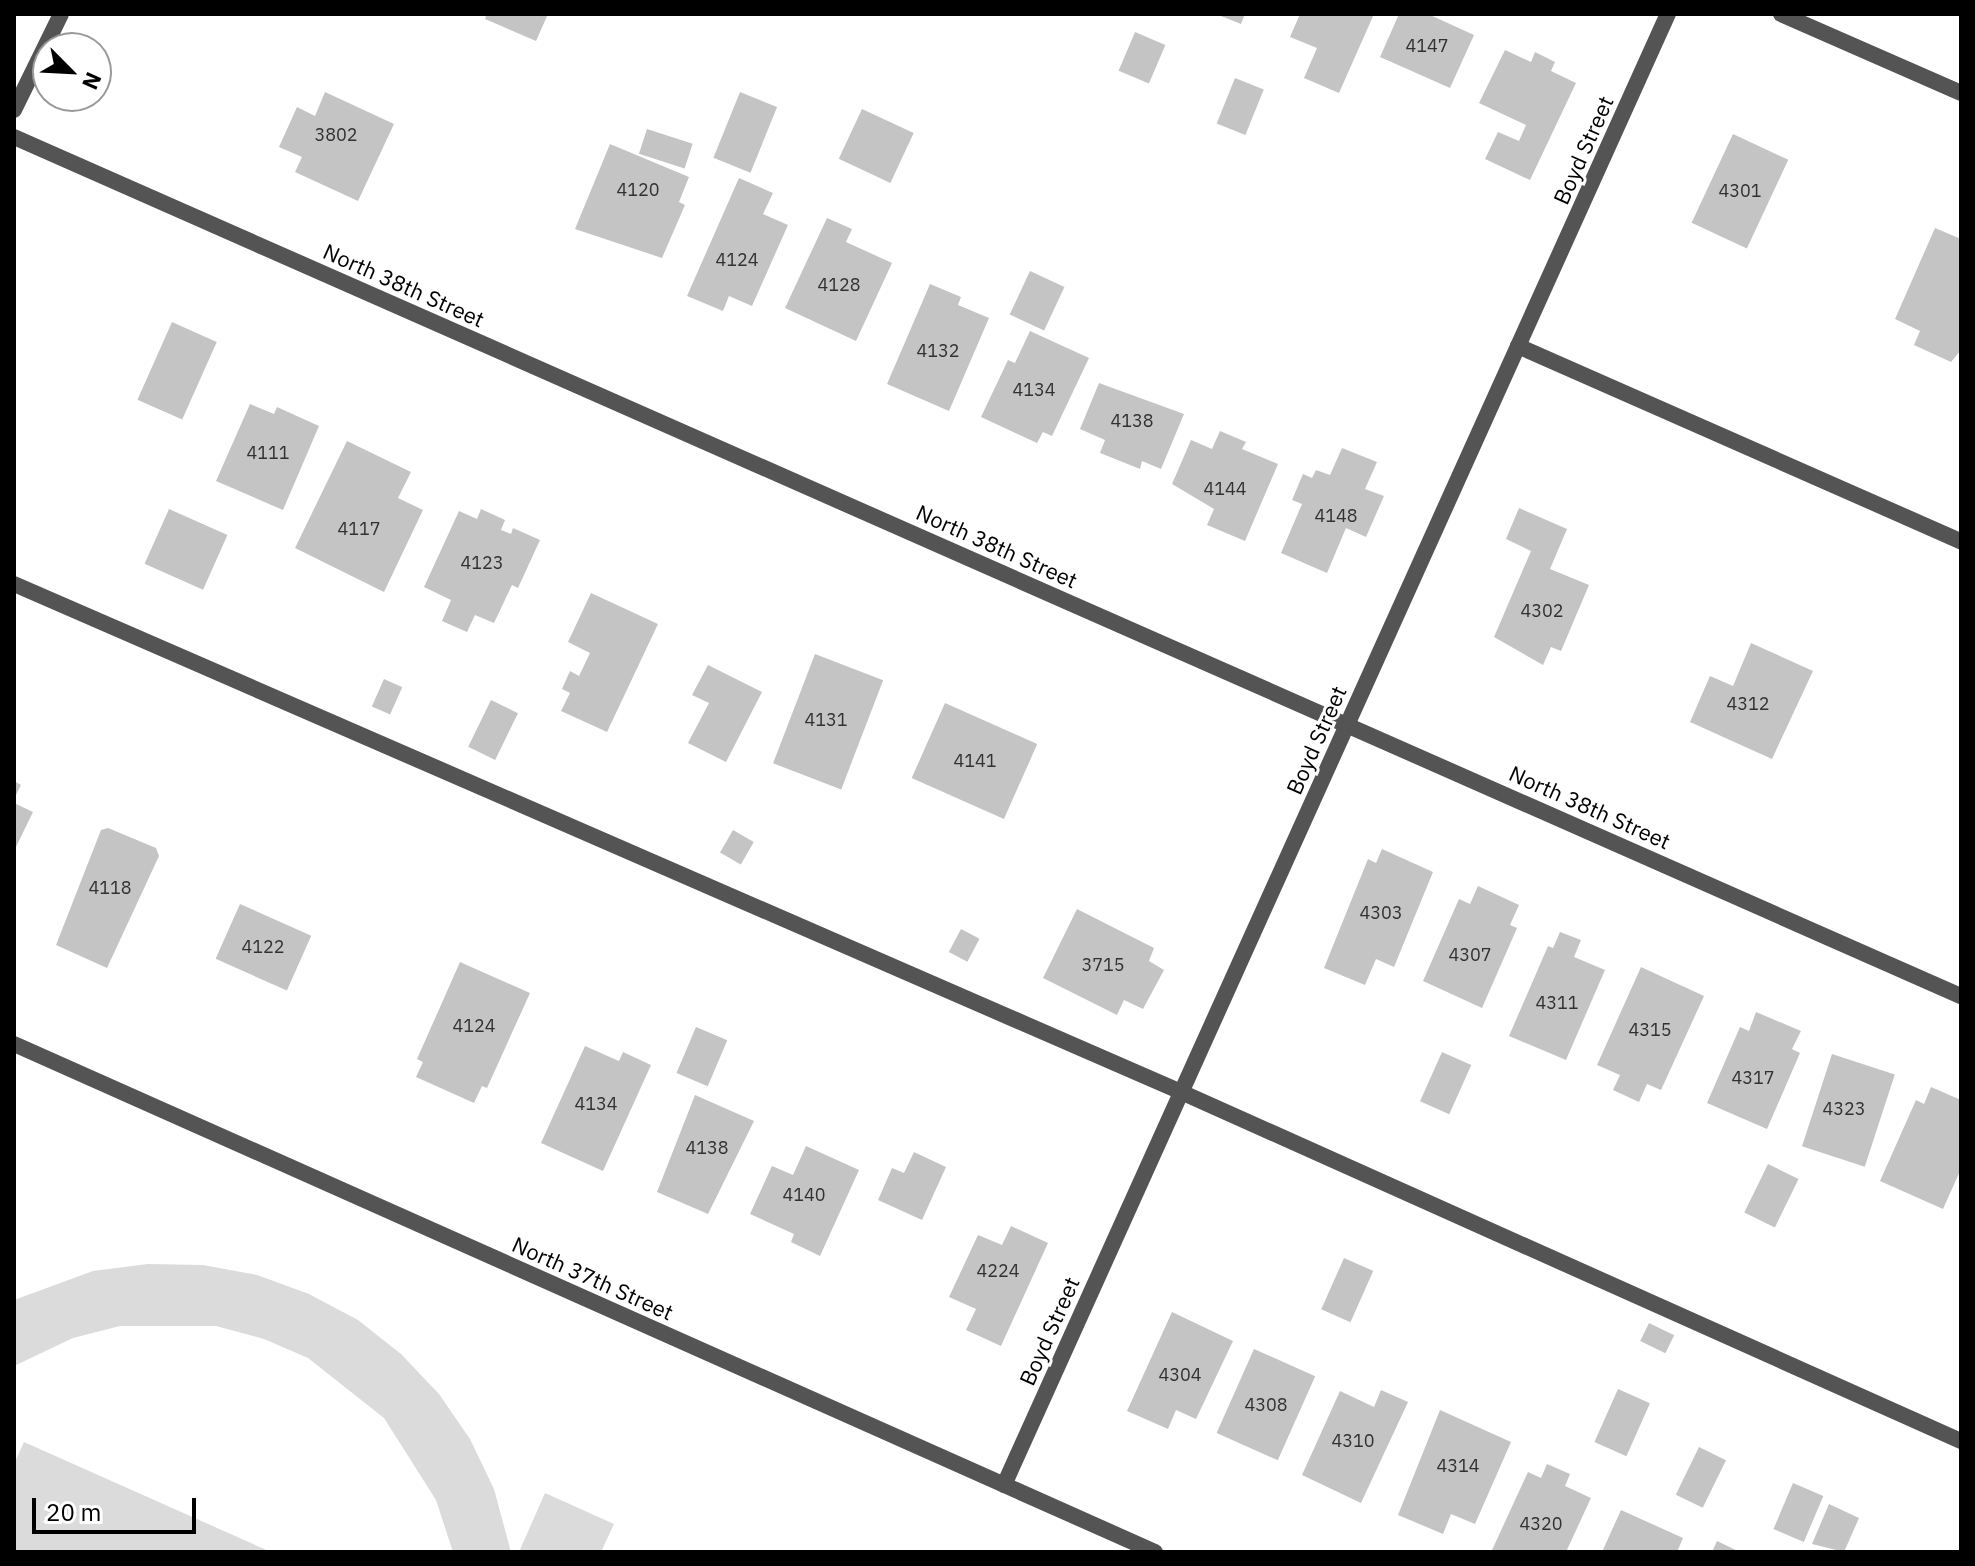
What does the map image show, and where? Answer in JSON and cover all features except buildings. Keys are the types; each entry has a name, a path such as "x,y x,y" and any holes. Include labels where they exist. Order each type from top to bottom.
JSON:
{"street":[{"path":"14,110 61,14"},
{"name":"Boyd Street","path":"1004,1485 1668,14"},
{"path":"1781,14 1961,93"},
{"name":"North 38th Street","path":"14,137 1961,996"},
{"path":"1518,346 1961,541"},
{"path":"14,584 1181,1092 1961,1441"},
{"name":"North 37th Street","path":"14,1044 1155,1552"}],"shaded area":[{"path":"148,1264 203,1265 257,1275 309,1294 358,1320 401,1354 439,1394 470,1439 494,1489 511,1552 453,1552 436,1500 384,1418 308,1358 264,1339 216,1326 120,1326 73,1338 14,1366 14,1300 93,1271"},
{"path":"24,1442 271,1552 14,1552 14,1464"},
{"path":"545,1493 614,1524 601,1552 519,1552"}]}
